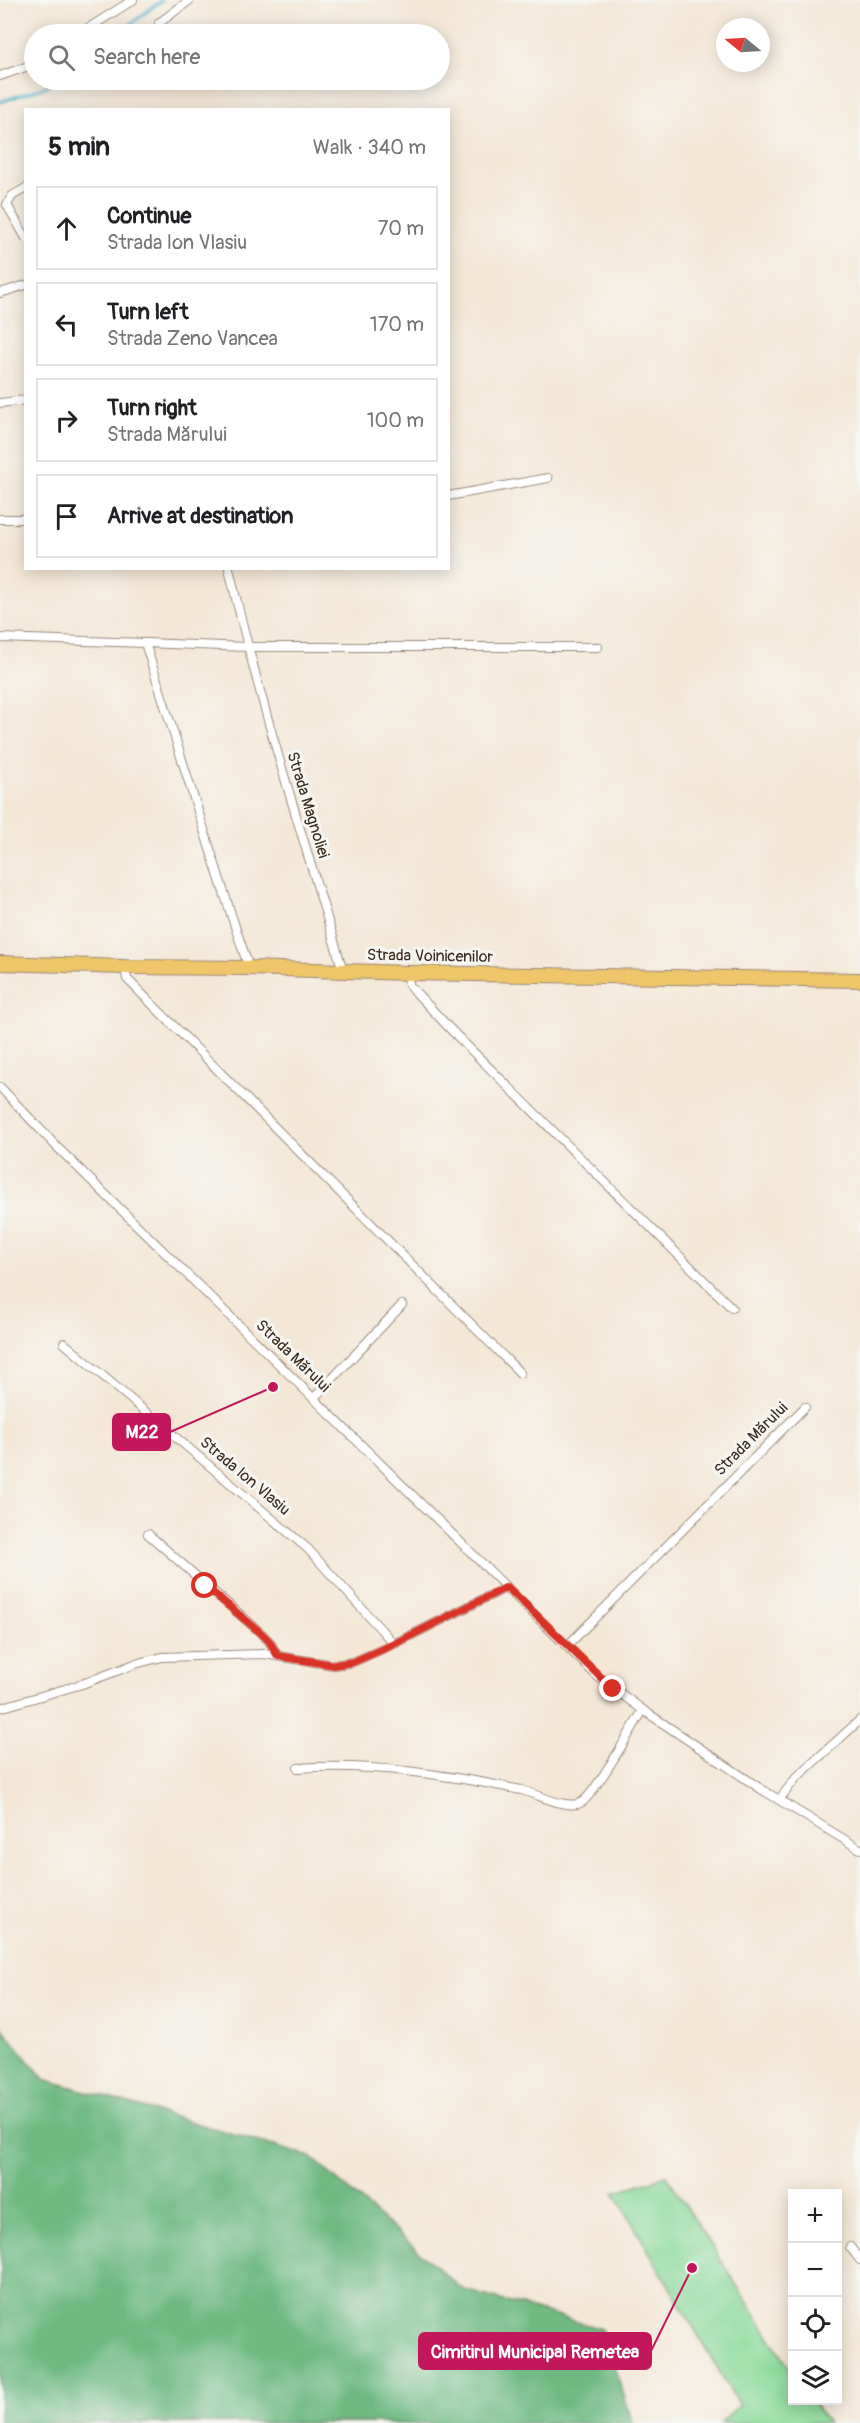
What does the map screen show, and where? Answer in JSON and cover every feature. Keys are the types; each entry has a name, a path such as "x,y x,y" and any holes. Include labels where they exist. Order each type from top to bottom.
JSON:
{"main road":[{"name":"Strada Voinicenilor","path":"0,962 408,973 860,980"}],"street":[{"path":"95,24 133,0"},
{"path":"159,24 190,0"},
{"path":"0,76 24,68"},
{"path":"24,189 12,196 7,205 24,235"},
{"path":"0,293 24,286"},
{"path":"0,402 24,400"},
{"path":"450,496 548,478"},
{"path":"0,519 24,519"},
{"name":"Strada Magnoliei","path":"229,570 247,647 273,742 343,971"},
{"path":"0,638 247,647 598,646"},
{"path":"145,643 249,968"},
{"path":"125,967 127,980 520,1373"},
{"path":"408,973 409,986 454,1033 732,1308"},
{"name":"Strada Mărului","path":"0,1087 56,1146 598,1677 643,1710 779,1800 860,1849"},
{"path":"314,1398 402,1305"},
{"name":"Strada Ion Vlasiu","path":"64,1343 308,1549 394,1644"},
{"name":"Strada Mărului","path":"567,1646 805,1407"},
{"path":"148,1534 261,1633 278,1656"},
{"path":"0,1708 75,1687 114,1674 135,1664 162,1657 244,1654 278,1656 334,1665 353,1662 507,1587"},
{"path":"298,1768 350,1766 444,1776 528,1792 567,1805 575,1805 583,1802 593,1789 643,1710"},
{"path":"779,1800 796,1778 860,1720"},
{"path":"850,2247 860,2260"}],"green space":[{"path":"0,2025 44,2079 311,2157 462,2289 602,2329 633,2423 0,2423"},
{"path":"667,2176 788,2366 788,2405 815,2405 828,2423 721,2423 739,2405 614,2192"}],"waterway":[{"path":"131,24 162,0"},
{"path":"0,102 36,90"}],"place":[{"name":"M22","path":"273,1387"},
{"name":"Cimitirul Municipal Remetea","path":"692,2268"}],"route":[{"path":"205,1586 261,1633 278,1656 334,1665 353,1662 392,1645 507,1587 613,1689"}]}
